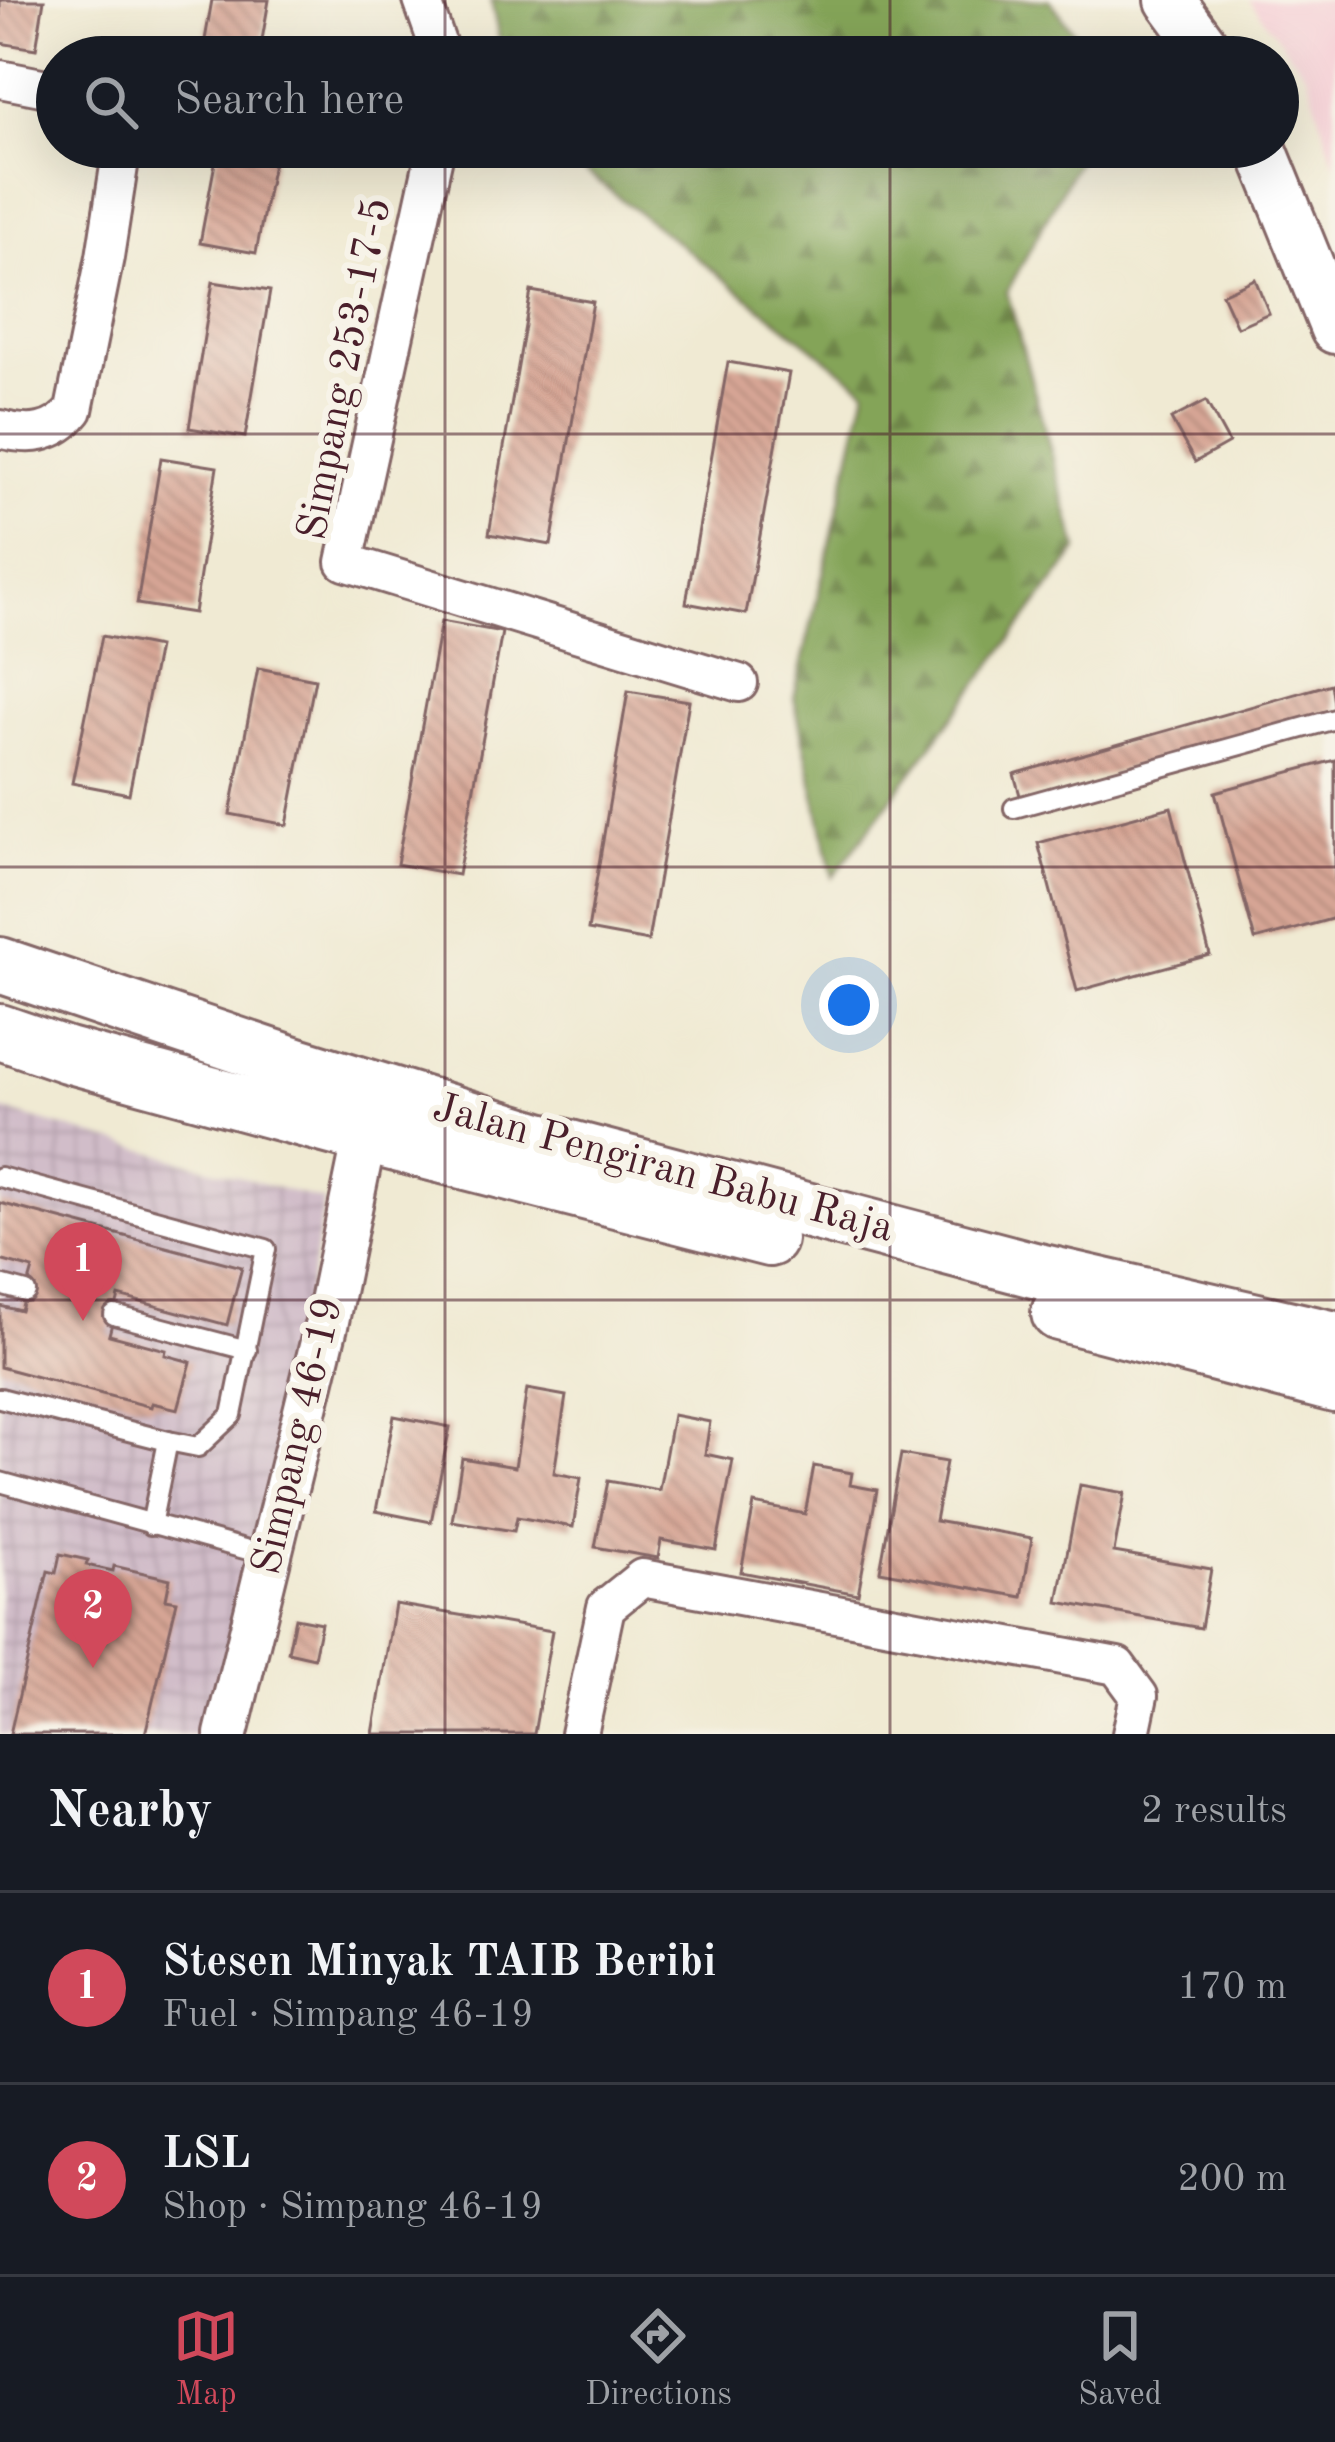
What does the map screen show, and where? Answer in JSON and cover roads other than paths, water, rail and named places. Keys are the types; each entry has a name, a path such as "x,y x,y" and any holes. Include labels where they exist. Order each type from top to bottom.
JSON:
{"main road":[{"path":"1170,0 1196,36"},
{"path":"1270,168 1335,329"},
{"name":"Jalan Pengiran Babu Raja","path":"0,965 536,1139 1034,1270 1335,1339"},
{"name":"Jalan Pengiran Babu Raja","path":"0,1032 365,1136 1335,1385"}],"street":[{"path":"422,0 435,36"},
{"path":"0,79 36,86"},
{"path":"0,429 50,432 74,410 119,168"},
{"name":"Simpang 253-17-5","path":"431,168 345,562 740,683"},
{"name":"Simpang 46-19","path":"226,1734 326,1326 365,1136"},
{"path":"579,1734 606,1606 643,1578 1117,1666 1139,1696 1131,1734"}],"lane":[{"path":"1014,808 1335,719"},
{"path":"0,1177 266,1249 232,1415 198,1447 0,1398"},
{"path":"0,1285 26,1292"},
{"path":"114,1315 247,1350"},
{"path":"151,1525 168,1442"},
{"path":"0,1482 270,1556"}],"place":[{"name":"Stesen Minyak TAIB Beribi","path":"83,1321"},
{"name":"LSL","path":"93,1668"}]}
